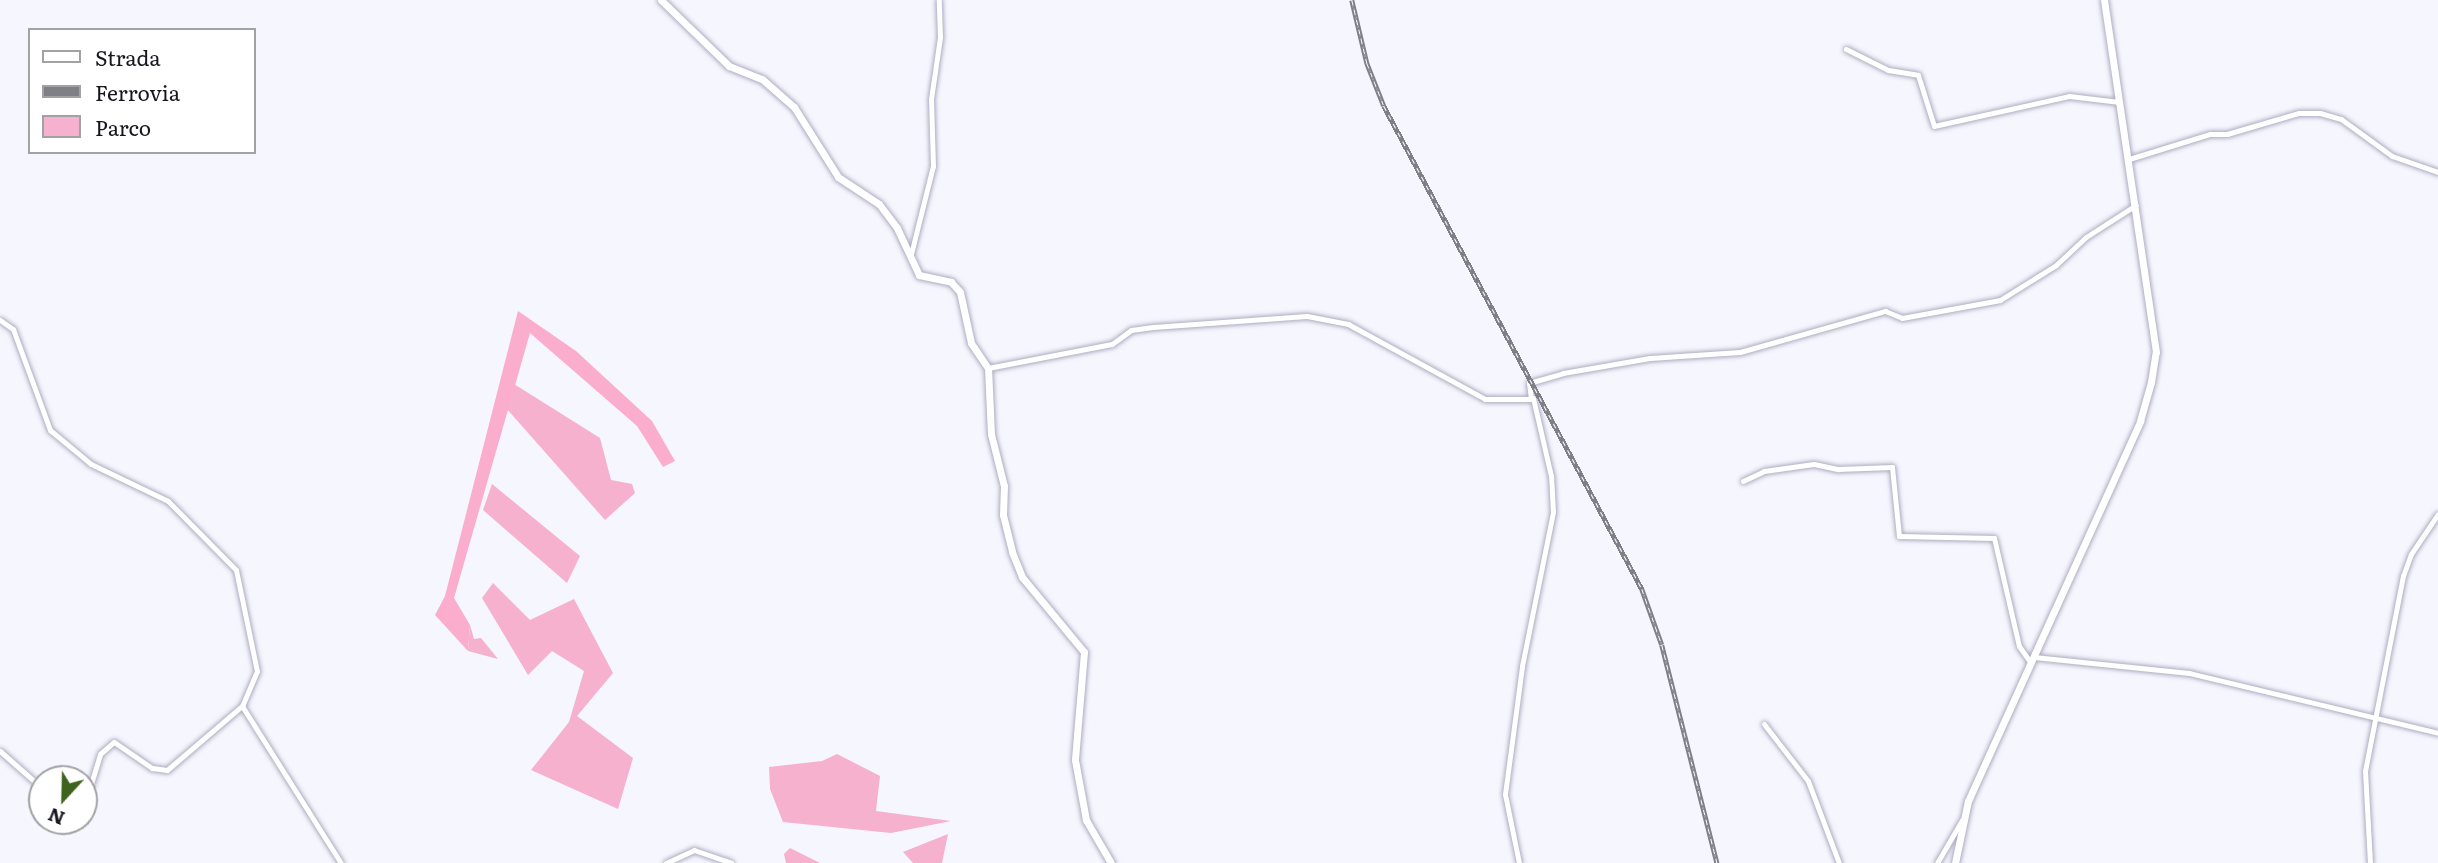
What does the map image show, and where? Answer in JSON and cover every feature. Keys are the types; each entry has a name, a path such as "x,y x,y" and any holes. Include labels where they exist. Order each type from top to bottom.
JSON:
{"street":[{"path":"661,0 729,66 762,79 794,107 838,177 879,204 897,228 919,275 956,285 966,307 971,343 988,368 990,434 1004,486 1003,515 1012,551 1022,577 1084,652 1075,760 1086,820 1111,863"},
{"path":"910,258 933,166 931,99 940,37 939,0"},
{"path":"1937,863 1962,820 2140,421 2151,382 2156,352 2104,0"},
{"path":"1846,49 1888,70 1918,75 1934,126 2069,96 2120,102"},
{"path":"2129,159 2210,134 2227,134 2299,113 2320,113 2341,119 2392,156 2438,172"},
{"path":"1519,863 1505,794 1522,666 1553,512 1551,476 1529,383 1563,373 1650,358 1740,352 1885,311 1902,318 2000,300 2056,265 2086,237 2136,205"},
{"path":"988,368 1112,344 1131,330 1307,316 1348,324 1485,399 1532,398"},
{"path":"0,320 13,329 50,430 91,464 168,501 236,570 257,671 242,706 167,770 159,771 114,741 100,754 97,765"},
{"path":"1743,481 1764,471 1814,464 1838,469 1892,467 1899,536 1994,538 2019,646 2033,660 2189,673 2376,720 2413,724 2438,733"},
{"path":"2370,863 2365,771 2403,576 2411,554 2438,514"},
{"path":"242,706 341,863"},
{"path":"1764,724 1808,781 1839,863"},
{"path":"0,751 28,776"},
{"path":"1955,863 1962,820"},
{"path":"666,863 694,850 731,863"}],"green space":[{"path":"514,384 600,438 611,480 632,484 635,493 605,520 506,408"},
{"path":"492,484 580,556 567,583 483,510"},
{"path":"493,583 530,620 574,599 613,673 577,716 633,758 618,809 531,770 569,722 584,671 552,651 528,675 482,598"},
{"path":"470,625 474,639 481,638 498,659 468,651"},
{"path":"837,754 880,776 876,811 951,821 891,833 783,822 770,789 769,767 822,761"},
{"path":"948,834 942,863 913,863 903,852"},
{"path":"790,848 820,863 786,863 784,854"}],"shaded area":[{"path":"518,311 576,351 652,421 675,461 663,467 637,426 530,333 454,598 470,625 468,651 435,615 445,596"}],"railway":[{"path":"1352,0 1367,63 1384,106 1642,589 1662,645 1717,863"}]}
